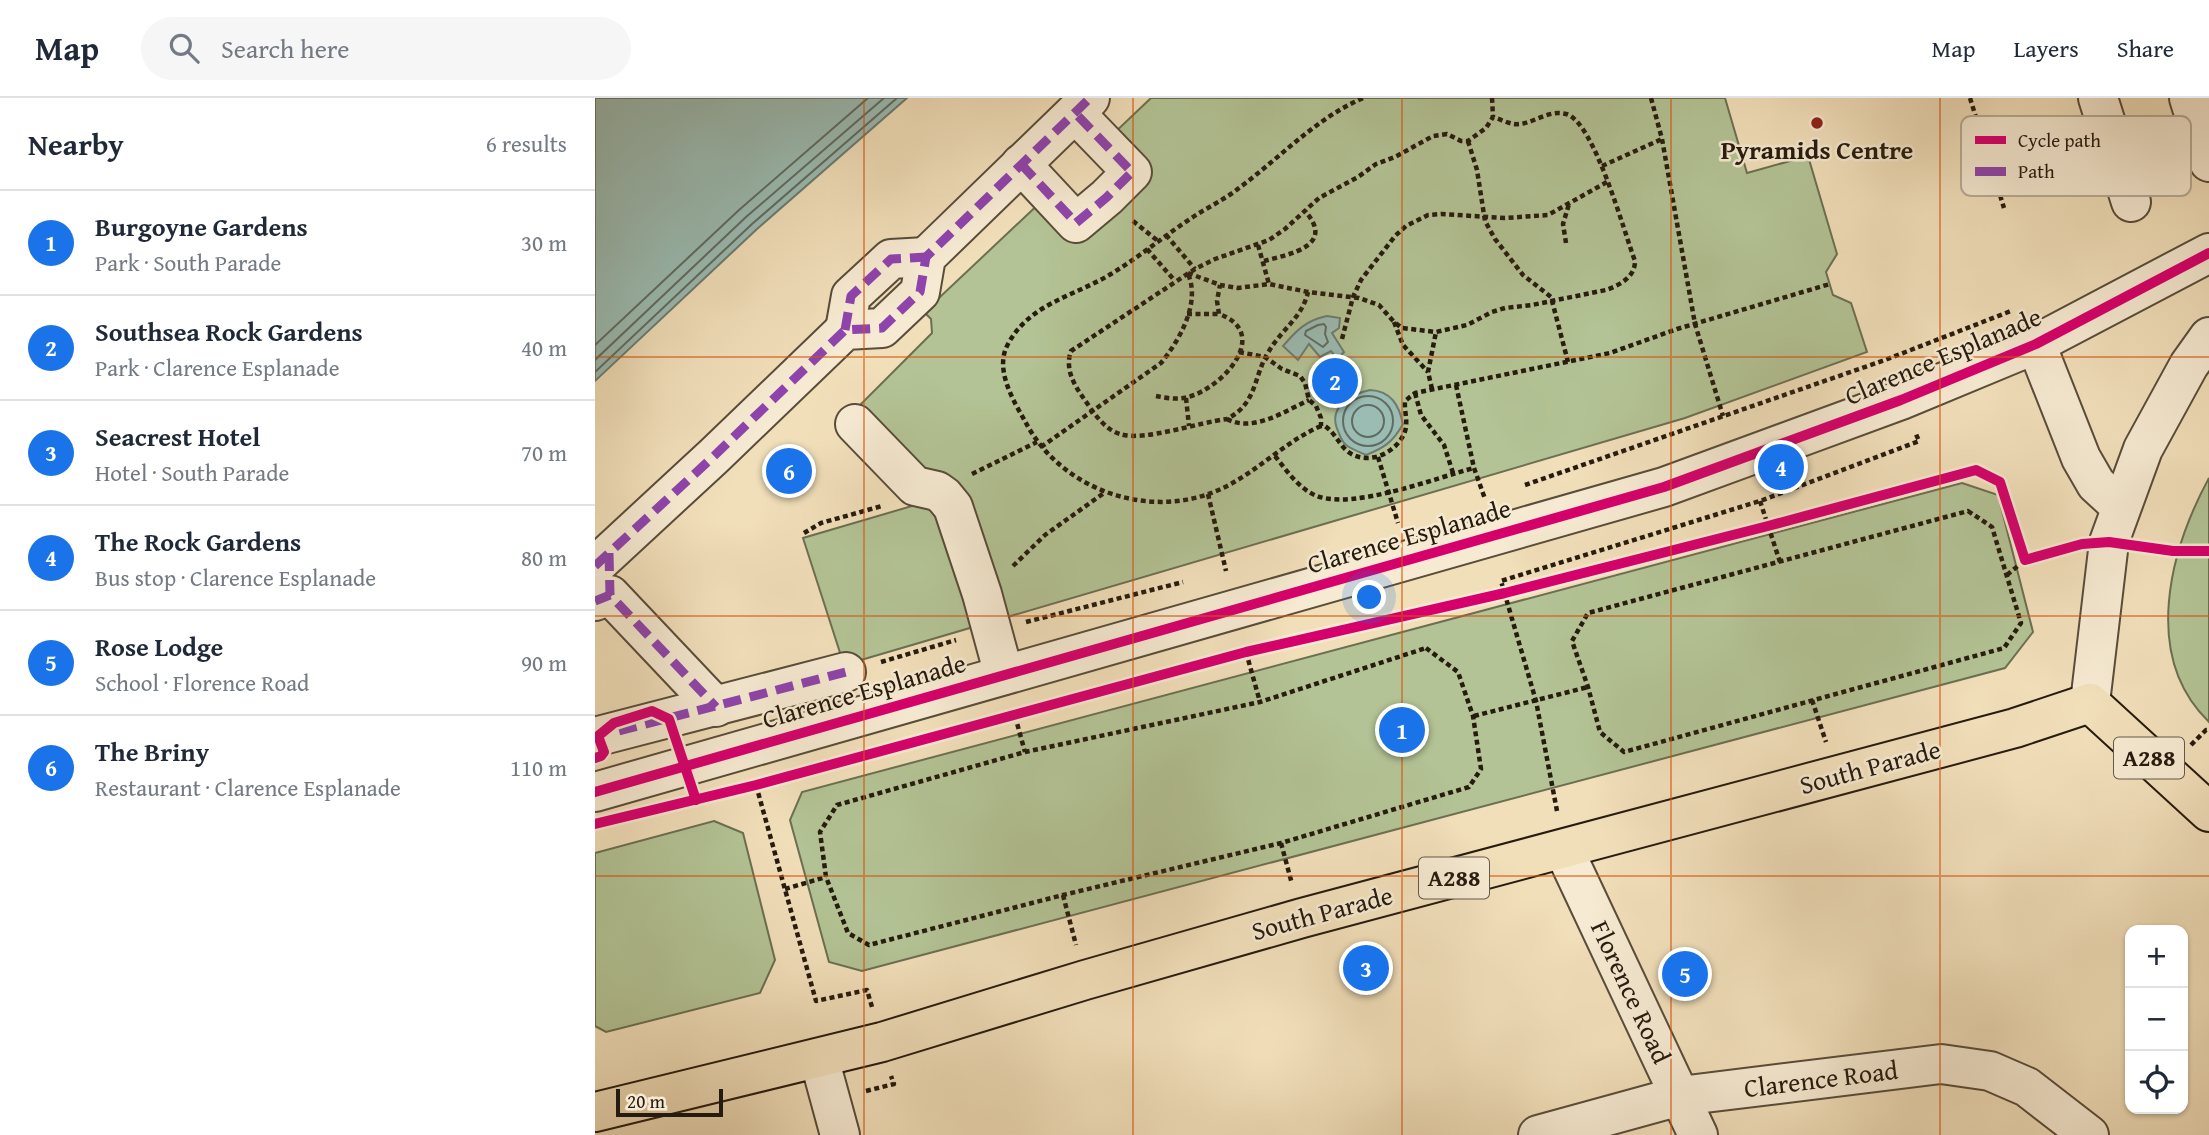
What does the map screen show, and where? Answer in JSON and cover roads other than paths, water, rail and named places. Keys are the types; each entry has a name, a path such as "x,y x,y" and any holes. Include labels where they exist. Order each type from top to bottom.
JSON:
{"main road":[{"name":"A288","path":"2089,704 2209,812"},
{"name":"South Parade","path":"595,1112 882,1042 1302,918 2015,729 2089,704"}],"street":[{"path":"2098,98 2104,116"},
{"path":"2189,98 2209,162"},
{"path":"716,707 602,579 714,456 845,330 882,328 920,292 926,257 1021,164 1082,106 1132,172 1076,223 1021,164"},
{"path":"2129,196 2131,202"},
{"name":"Clarence Esplanade","path":"595,792 1664,487 1901,400 2036,344 2209,253"},
{"path":"2089,704 2109,542 2143,449 2189,365 2209,337"},
{"path":"2036,344 2081,458 2096,484 2121,507"},
{"path":"855,424 915,486 937,491 949,501 982,594 1004,675"},
{"path":"595,737 846,672"},
{"name":"Florence Road","path":"1565,849 1698,1135"},
{"path":"819,1058 840,1135"},
{"name":"Clarence Road","path":"1538,1135 1680,1096 1941,1064 1990,1071 2027,1087 2055,1106 2089,1135"}],"water":[{"path":"595,98 907,98 757,229 595,381"},
{"path":"1327,316 1340,318 1339,328 1332,333 1344,352 1337,359 1331,351 1320,357 1309,344 1298,360 1283,346 1302,327"},
{"path":"1370,390 1383,393 1393,400 1403,424 1387,444 1366,455 1343,442 1335,423 1338,409 1343,403"}],"place":[{"name":"Pyramids Centre","path":"1817,123"},
{"name":"Southsea Rock Gardens","path":"1335,381"},
{"name":"The Rock Gardens","path":"1781,467"},
{"name":"The Briny","path":"789,471"},
{"name":"Burgoyne Gardens","path":"1402,730"},
{"name":"Seacrest Hotel","path":"1366,968"},
{"name":"Rose Lodge","path":"1685,974"}]}
